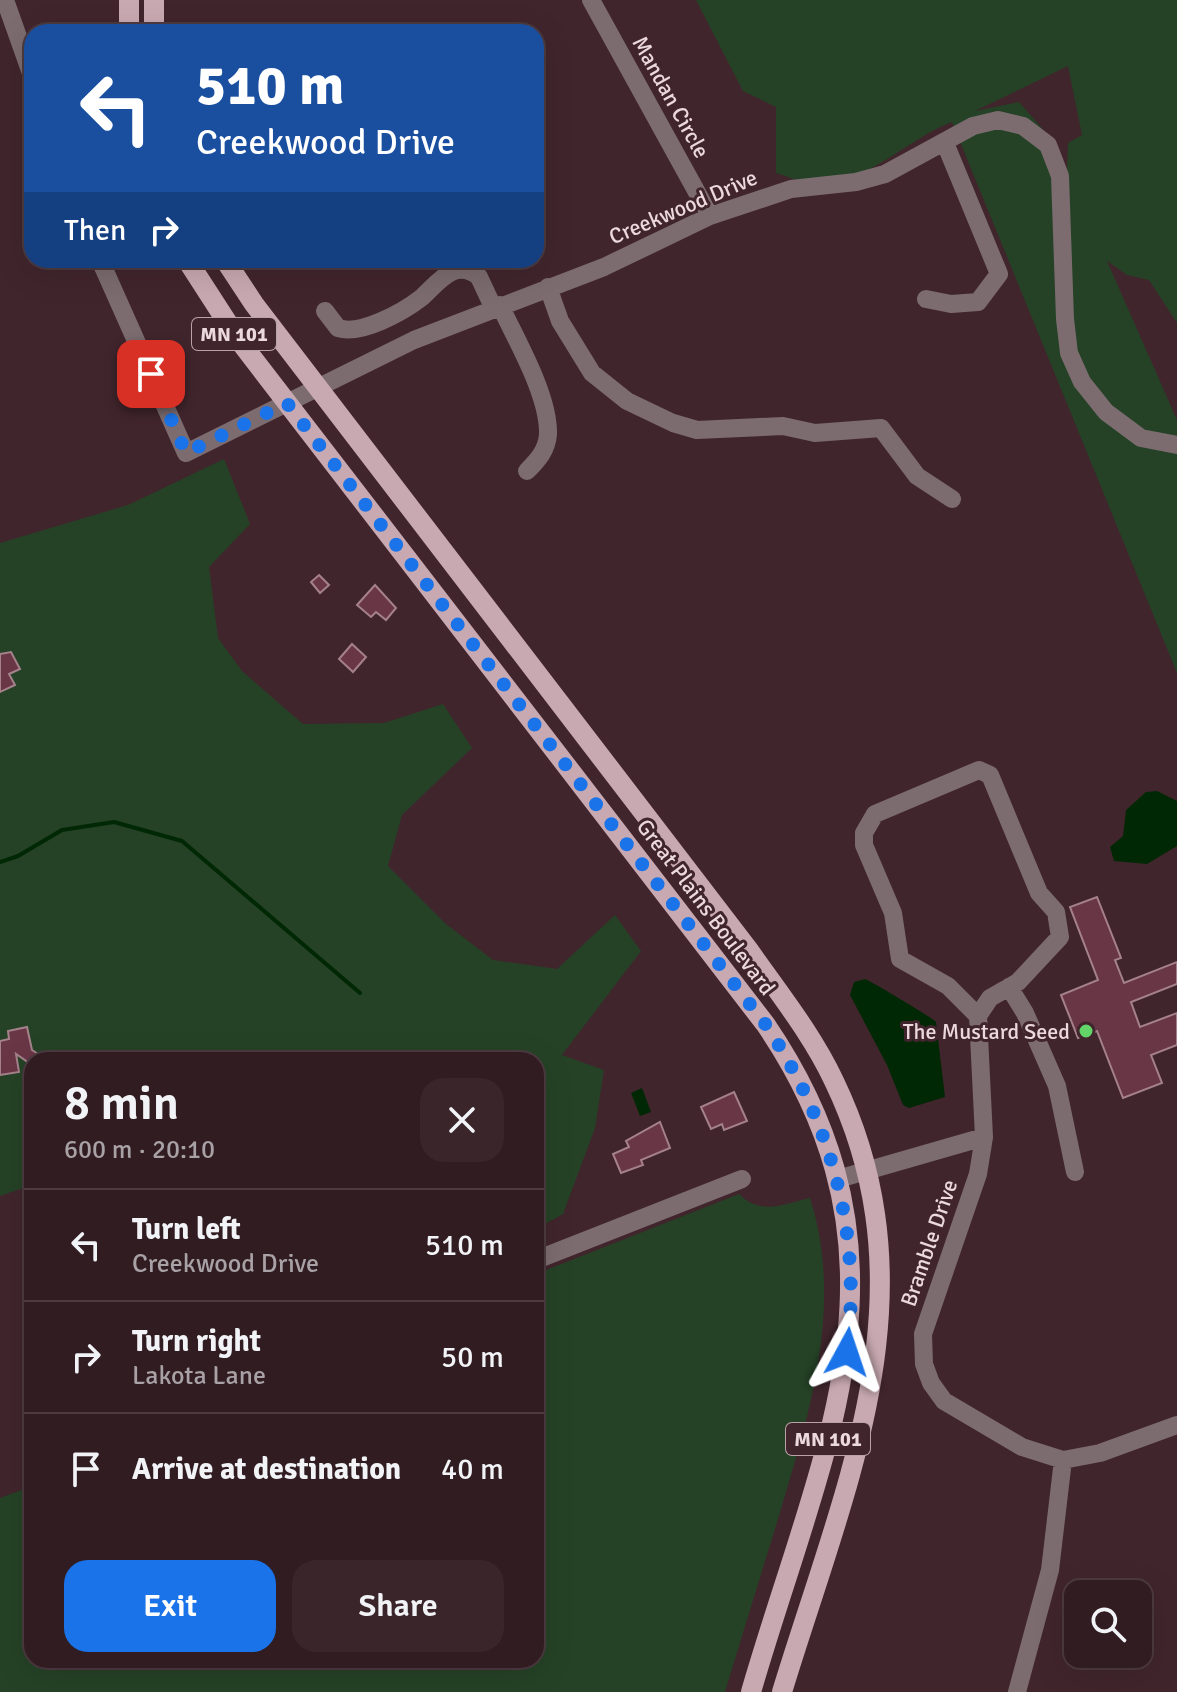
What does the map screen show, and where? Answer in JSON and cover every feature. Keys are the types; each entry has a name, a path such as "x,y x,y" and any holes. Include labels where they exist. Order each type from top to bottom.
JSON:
{"main road":[{"path":"129,0 129,24"},
{"path":"154,0 154,24"},
{"name":"Great Plains Boulevard","path":"192,268 215,308 287,403 766,1025 808,1098 838,1179 852,1278 844,1374 835,1418 751,1692"},
{"name":"Great Plains Boulevard","path":"231,268 788,1006 835,1083 868,1168 881,1253 875,1372 859,1445 782,1692"}],"street":[{"path":"5,0 24,53"},
{"name":"Mandan Circle","path":"591,0 710,216"},
{"name":"Creekwood Drive","path":"104,268 186,453 387,352 497,306 604,267 710,216 791,189 856,182 885,174 973,126 998,120 1023,126 1048,145 1060,176 1069,353 1082,382 1106,412 1141,438 1177,445"},
{"path":"926,299 951,304 978,302 999,274 945,143"},
{"path":"325,311 338,328 353,330 405,308 446,274 461,270 479,277 497,306 542,403 548,435 541,457 527,471"},
{"path":"548,287 560,321 578,354 592,373 627,401 697,430 783,426 815,433 881,428 917,476 952,499"},
{"path":"978,1016 948,986 900,959 896,925 864,845 864,833 875,814 979,770 990,775 1039,893 1056,912 1060,922 1060,937 1009,987 990,998 978,1016 984,1137"},
{"path":"1009,987 1025,1013 1057,1086 1075,1172"},
{"name":"Bramble Drive","path":"838,1179 984,1137 978,1174 923,1334 924,1364 931,1383 944,1401 1022,1447 1063,1460 1100,1453 1177,1425"},
{"path":"544,1257 742,1179"},
{"path":"1017,1692 1050,1570 1060,1506 1063,1460"}],"shaded area":[{"path":"696,0 1177,0 1177,323 1149,280 1127,275 1107,261 1177,420 1177,673 952,122 858,175 841,182 813,185 776,173 776,107 743,91","holes":["1068,66 1082,135 1068,143 1067,173 1047,134 1019,102 975,111"]},
{"path":"224,459 250,524 209,567 218,638 242,671 303,724 384,723 443,704 472,748 402,815 388,866 446,924 493,960 557,969 615,915 641,951 562,1055 604,1070 595,1128 563,1214 544,1225 544,1052 24,1052 24,1188 0,1196 0,543 128,505"},
{"path":"1157,791 1177,801 1177,846 1147,864 1114,861 1110,847 1123,836 1126,810 1146,792"},
{"path":"865,979 936,1022 945,1097 909,1108 903,1105 887,1065 850,995 854,982"},
{"path":"642,1088 651,1112 640,1116 631,1093"},
{"path":"739,1194 747,1201 764,1207 810,1198 820,1238 824,1278 819,1358 802,1437 725,1692 0,1692 0,1498 24,1489 24,1668 544,1668 544,1271"}],"building":[{"path":"319,575 329,585 320,593 311,582"},
{"path":"375,585 396,608 386,620 376,612 371,617 357,605"},
{"path":"352,644 366,657 353,672 339,659"},
{"path":"11,652 20,669 9,674 15,685 0,692 0,654"},
{"name":"The Mustard Seed","path":"1097,897 1121,958 1115,960 1124,983 1177,962 1177,984 1131,1002 1140,1027 1177,1013 1177,1045 1151,1055 1162,1083 1123,1098 1097,1031 1078,1038 1061,995 1098,980 1070,907"},
{"path":"27,1027 35,1052 24,1052 24,1060 16,1054 19,1072 0,1075 0,1041 9,1039 8,1031"},
{"path":"734,1092 747,1121 724,1130 722,1124 711,1129 701,1107"},
{"path":"660,1122 670,1148 641,1160 643,1165 621,1173 613,1154 629,1147 626,1141"}],"waterway":[{"path":"0,862 18,856 62,830 114,822 182,841 360,993"}],"place":[{"name":"The Mustard Seed","path":"1086,1031"}],"route":[{"path":"151,374 186,453 287,403 766,1025 808,1098 827,1142 838,1179 847,1225 852,1278 847,1352"}]}
